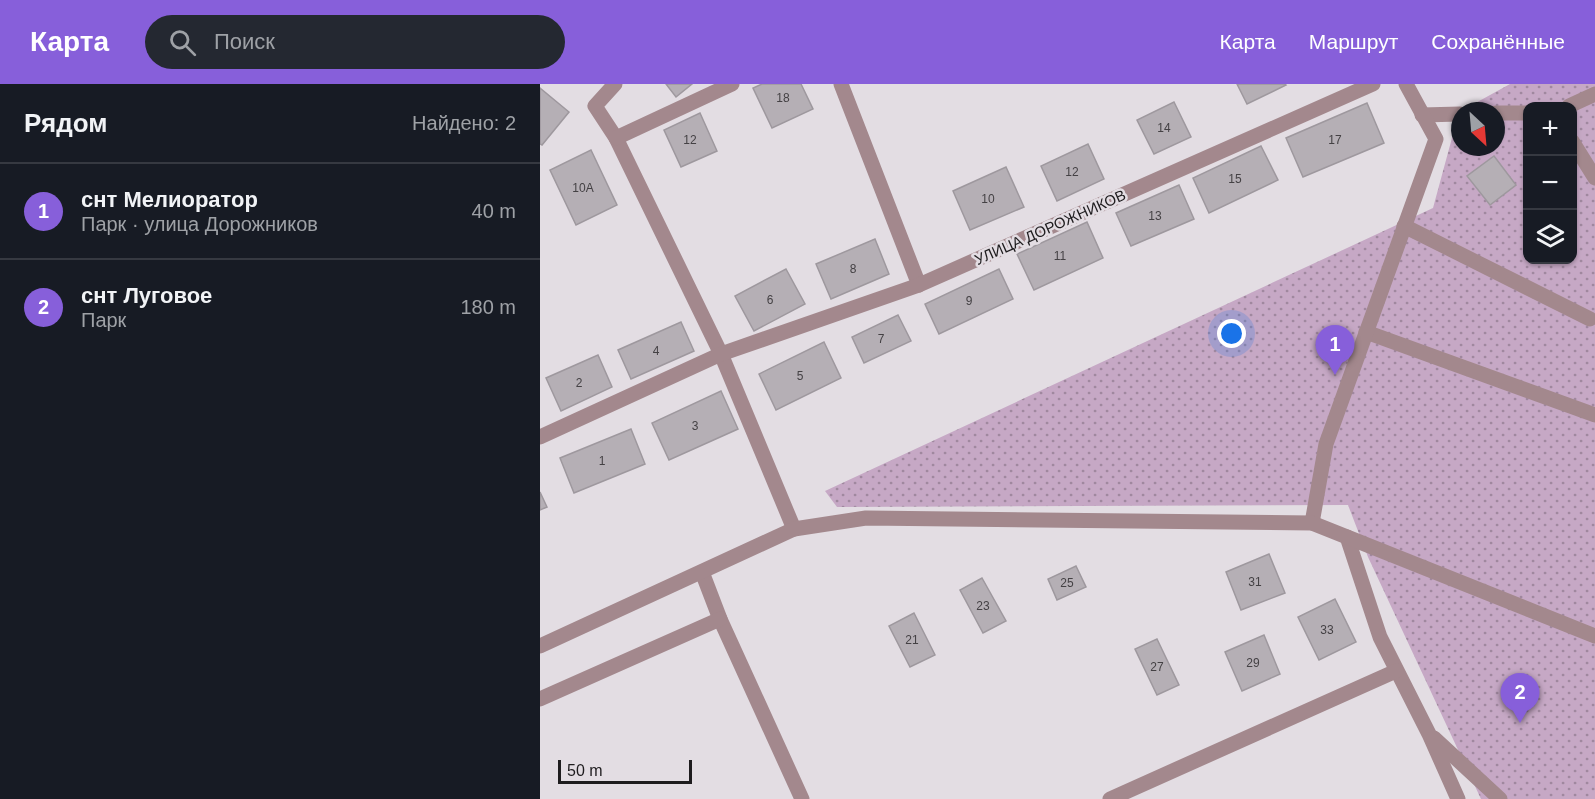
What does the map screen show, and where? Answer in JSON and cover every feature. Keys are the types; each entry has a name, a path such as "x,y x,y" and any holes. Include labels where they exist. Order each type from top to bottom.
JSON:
{"street":[{"path":"615,84 594,106 616,138 721,354 794,529"},
{"path":"616,138 732,84"},
{"path":"841,84 919,285"},
{"name":"УЛИЦА ДОРОЖНИКОВ","path":"540,437 721,354 919,285 1373,84"},
{"path":"1312,523 1326,444 1436,139 1406,84"},
{"path":"1577,102 1595,94"},
{"path":"1505,113 1523,113"},
{"path":"1422,114 1451,114"},
{"path":"1577,149 1595,178"},
{"path":"1404,226 1590,319"},
{"path":"1366,332 1595,415"},
{"path":"540,646 794,529 866,518 1312,523 1595,636"},
{"path":"1347,537 1380,637 1429,734 1458,799"},
{"path":"702,572 720,618 801,799"},
{"path":"540,699 720,618"},
{"path":"1110,799 1396,670"},
{"path":"1429,734 1500,799"}],"shaded area":[{"path":"1510,84 1595,84 1595,799 1481,799 1368,557 1348,505 837,507 825,491 1433,208 1451,142 1451,156 1505,156 1505,102 1477,102"}],"building":[{"path":"666,84 692,84 676,97"},
{"path":"762,84 801,84 813,109 772,128 753,88"},
{"path":"1237,84 1285,84 1286,85 1247,104"},
{"path":"540,88 569,112 542,145 540,144"},
{"path":"1174,102 1191,137 1154,154 1137,120"},
{"path":"1367,103 1384,143 1303,177 1286,138"},
{"path":"700,113 717,151 681,167 664,130"},
{"path":"1088,144 1104,179 1057,201 1041,166"},
{"path":"1261,146 1278,180 1209,213 1193,178"},
{"path":"591,150 617,205 576,225 550,170"},
{"path":"1494,156 1516,185 1490,205 1467,176"},
{"path":"1006,167 1024,207 970,230 953,191"},
{"path":"1179,185 1194,219 1131,246 1116,213"},
{"path":"1087,222 1103,258 1034,290 1017,254"},
{"path":"875,239 889,274 831,299 816,264"},
{"path":"786,269 805,304 754,331 735,296"},
{"path":"999,269 1013,299 939,334 925,304"},
{"path":"898,315 911,341 864,363 852,337"},
{"path":"681,322 694,351 631,379 618,350"},
{"path":"824,342 841,378 776,410 759,374"},
{"path":"598,355 612,387 561,411 546,378"},
{"path":"721,391 738,429 669,460 652,423"},
{"path":"631,429 645,464 574,493 560,458"},
{"path":"540,492 547,507 540,510"},
{"path":"1269,554 1285,593 1241,610 1226,572"},
{"path":"1076,566 1086,587 1057,600 1048,579"},
{"path":"982,578 1006,621 983,633 960,590"},
{"path":"1335,599 1356,642 1319,660 1298,617"},
{"path":"914,613 935,655 910,667 889,626"},
{"path":"1264,635 1280,674 1242,691 1225,652"},
{"path":"1157,639 1179,685 1157,695 1135,649"}],"place":[{"name":"снт Мелиоратор","path":"1335,375"},
{"name":"снт Луговое","path":"1520,723"}]}
